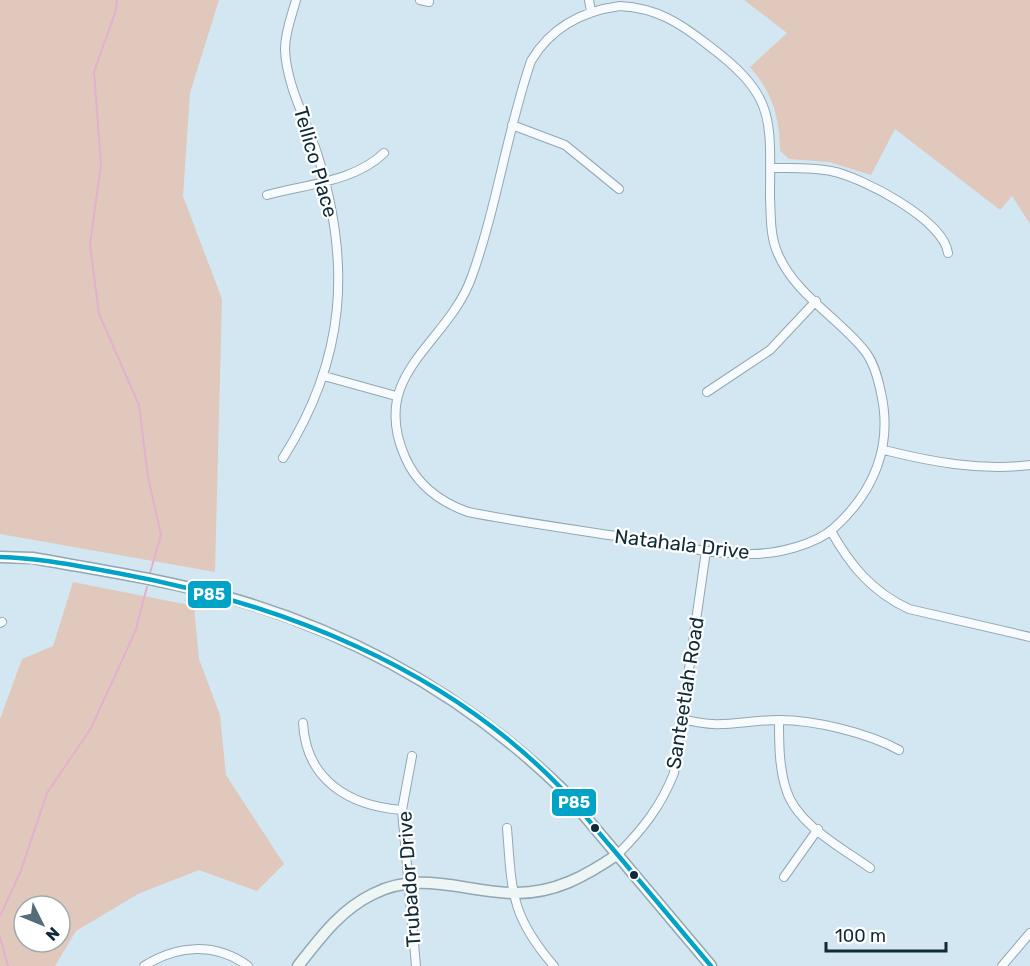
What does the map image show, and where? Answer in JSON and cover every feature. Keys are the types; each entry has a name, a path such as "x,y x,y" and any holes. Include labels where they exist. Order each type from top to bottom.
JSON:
{"main road":[{"path":"0,557 54,562 229,598 287,617 358,646 412,674 508,740 562,789 711,966"},
{"path":"298,966 327,928 355,905 375,893 410,883 436,882 512,893 546,890 589,874 618,854"}],"street":[{"name":"Tellico Place","path":"282,458 298,434 324,376 334,332 339,278 338,242 326,181 286,59 286,40 296,0"},
{"path":"589,0 591,11"},
{"name":"Natahala Drive","path":"620,6 660,13 678,22 728,61 753,86 768,113 772,236 791,278 853,337 873,366 883,402 884,450 874,479 864,497 831,531 789,548 766,553 706,551 507,520 453,507 426,489 409,467 399,441 394,405 396,396 406,374 447,322 469,286 487,226 512,125 531,61 537,50 564,24 591,11 620,6"},
{"path":"512,125 565,145 619,189"},
{"path":"267,195 326,181 368,166 384,153"},
{"path":"771,168 832,171 865,182 927,223 947,242 948,253"},
{"path":"707,392 770,350 816,301"},
{"path":"324,376 396,396"},
{"path":"884,450 973,467 1002,468 1030,465"},
{"path":"831,531 859,573 890,600 909,609 1030,638"},
{"name":"Santeetlah Road","path":"618,854 645,826 667,790 674,773 706,551"},
{"path":"683,719 718,726 779,720 860,734 900,750"},
{"path":"779,720 780,754 786,791 796,809 818,829 870,868"},
{"path":"303,723 306,752 328,781 372,807 402,810"},
{"name":"Trubador Drive","path":"412,756 402,810 416,966"},
{"path":"507,828 512,893 524,926 554,966"},
{"path":"784,877 818,829"},
{"path":"1002,966 1030,933"},
{"path":"144,966 156,958 194,948 217,950 248,966"}],"shaded area":[{"path":"0,0 219,0 190,93 183,196 222,299 215,572 0,534"},
{"path":"744,0 1030,0 1030,224 1012,196 1000,210 895,129 871,175 829,162 789,159 780,151 776,117 769,96 750,67 787,33"},
{"path":"73,582 194,606 199,659 220,715 226,775 284,864 257,891 199,870 138,894 76,931 72,938 72,894 12,894 12,954 62,954 55,966 0,966 0,719 22,659 53,646"}],"waterway":[{"path":"117,0 116,10 94,72 101,164 90,245 99,314 139,405 148,477 161,535 150,573"},
{"path":"0,916 20,873 47,793 91,728 135,632 147,587"},
{"path":"0,937 8,966"}],"transit line":[{"name":"P85","path":"0,557 44,561 117,573 239,602 299,622 357,646 413,675 466,708 516,746 562,789 711,966"}]}
